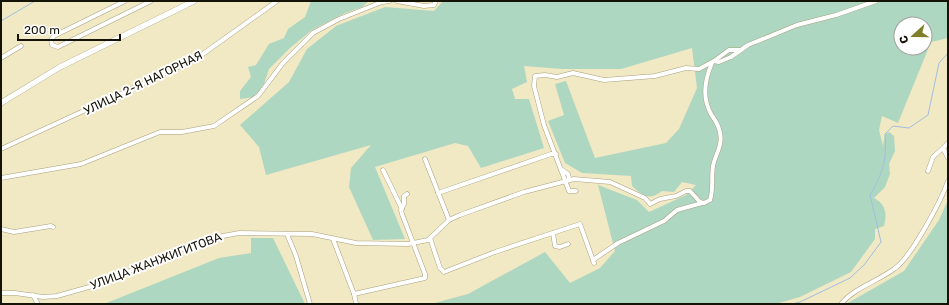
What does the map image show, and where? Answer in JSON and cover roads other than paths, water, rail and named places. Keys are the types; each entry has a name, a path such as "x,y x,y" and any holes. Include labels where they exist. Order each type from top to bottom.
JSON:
{"street":[{"path":"125,1 52,37 52,44 58,47 151,1"},
{"path":"1,102 60,67 194,1"},
{"name":"УЛИЦА 2-Я НАГОРНАЯ","path":"1,149 94,107 140,83 191,62 277,1"},
{"path":"1,178 81,164 160,132 182,132 214,126 258,96 283,63 313,33 336,20 382,2 390,1"},
{"path":"397,1 424,6 434,5 436,1"},
{"path":"713,62 719,62 731,57 740,50 797,25 836,15 876,1"},
{"path":"1,58 21,46"},
{"path":"576,191 569,191 544,125 534,86 535,76 545,74 557,77 573,74 604,80 643,77 686,68 699,68 713,62 729,50 740,50"},
{"path":"704,203 700,202 690,191 686,191 676,196 660,199 650,204 645,198 606,181 578,179 565,180 524,192 449,220 430,238 440,268 444,272 490,254 580,224 593,262 618,243 664,221 677,210 704,203 710,200 713,192 713,166 721,138 716,119 711,113 705,92 706,82 713,62"},
{"path":"946,146 948,158"},
{"path":"928,171 933,158 946,146"},
{"path":"438,193 551,154 556,154"},
{"path":"425,159 449,220"},
{"path":"354,294 425,278 402,209 384,170"},
{"path":"841,304 850,296 900,265 928,223 948,181"},
{"path":"402,209 404,204 404,196 408,194"},
{"path":"1,229 14,232 51,226 53,227"},
{"name":"УЛИЦА ЖАНЖИГИТОВА","path":"1,293 52,297 96,285 214,237 250,232 312,234 333,239 376,244 413,243 430,238"},
{"path":"553,233 555,246 560,247 568,244"},
{"path":"287,234 296,256 310,304"},
{"path":"333,239 356,303"},
{"path":"33,295 38,304"}],"waterway":[{"path":"1,21 35,1"},
{"path":"792,304 800,302 850,278 864,265 881,242 870,195 881,173 885,159 885,134 893,126 909,128 928,115 939,63 948,53"}]}
